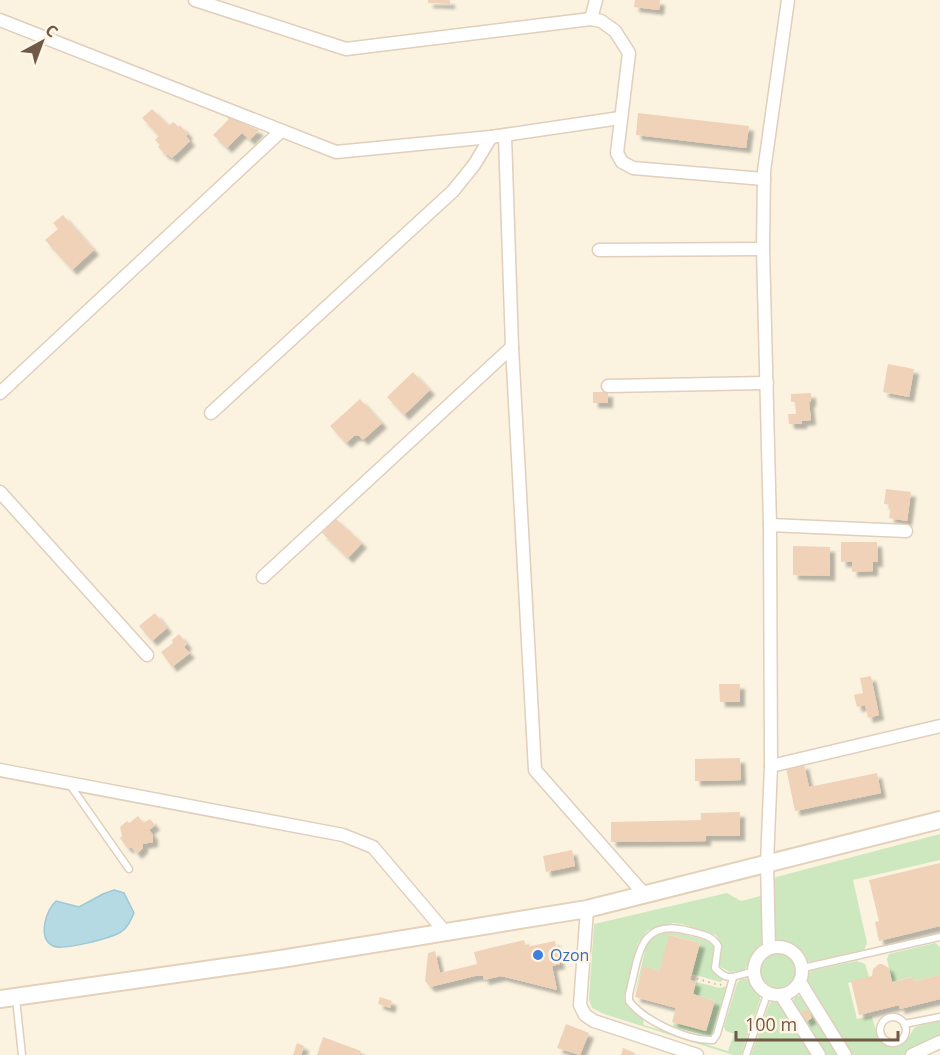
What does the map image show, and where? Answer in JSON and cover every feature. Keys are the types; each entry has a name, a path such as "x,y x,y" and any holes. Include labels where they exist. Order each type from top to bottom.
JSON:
{"street":[{"path":"195,0 346,49 591,19 601,21 615,31 629,53 617,153 622,162 633,168 764,179"},
{"path":"591,19 596,0"},
{"path":"769,948 767,863 771,766 770,525 764,179 788,0"},
{"path":"0,20 336,152 504,136 620,118"},
{"path":"0,393 281,131"},
{"path":"504,136 512,346 536,770 645,895"},
{"path":"211,413 453,191 474,165 491,137"},
{"path":"598,250 764,249"},
{"path":"263,577 512,346"},
{"path":"608,386 766,383"},
{"path":"0,492 147,655"},
{"path":"770,525 906,531"},
{"path":"771,766 940,726"},
{"path":"0,770 343,835 373,847 446,933"},
{"path":"8,999 446,933 587,909 940,820"},
{"path":"587,909 580,1005 585,1015 594,1021 697,1055"},
{"path":"784,947 791,950 797,954 802,968 800,982 792,991 781,995 768,992 760,987 754,972 758,958 769,948 784,947"},
{"path":"800,982 845,1055"},
{"path":"781,995 819,1055"},
{"path":"912,1055 940,1042"}],"lane":[{"path":"70,784 129,869"},
{"path":"732,982 715,968 718,946 713,939 681,929 665,929 650,933 644,940 629,997 632,1004 665,1028 713,1040 717,1034 732,982 754,972"},
{"path":"802,968 940,937"},
{"path":"746,1055 768,992"},
{"path":"8,999 22,1055"},
{"path":"894,1017 904,1024 903,1037 896,1042 887,1041 881,1035 880,1026 885,1019 894,1017"},
{"path":"904,1024 940,1017"}],"path":[{"path":"691,977 719,985 732,982"}],"green space":[{"path":"940,834 940,860 853,880 867,943 864,950 809,962 793,946 779,943 775,939 774,881 776,877"},
{"path":"727,893 741,901 764,895 764,942 748,966 743,970 730,972 719,966 722,945 716,935 673,923 648,930 638,943 624,998 628,1007 643,1019 644,1025 728,1051 734,1034 726,1031 724,1027 737,983 741,979 750,978 760,994 760,1000 741,1055 733,1055 604,1014 592,1008 589,1000 594,924"},
{"path":"673,931 711,942 714,947 711,969 723,980 720,982 692,974 700,943 670,935 659,971 643,967 634,997 647,942 656,935"},
{"path":"935,943 940,947 940,975 914,981 912,977 892,982 887,959 889,954"},
{"path":"778,950 792,956 798,970 792,984 778,990 764,984 758,970 764,956"},
{"path":"857,961 865,964 869,977 848,983 857,1019 872,1016 881,1039 890,1046 904,1043 915,1027 940,1020 940,1038 903,1055 849,1055 805,980 806,976 814,970"},
{"path":"696,982 720,988 726,986 711,1037 673,1027 674,1022 706,1031 715,1001 693,994"},
{"path":"796,995 802,997 839,1055 825,1055 792,1002"},
{"path":"775,999 778,1000 813,1055 751,1055 769,1004"}],"water":[{"path":"114,890 124,893 134,913 121,932 66,947 53,946 48,942 44,931 46,917 56,901 79,907"}],"building":[{"path":"428,0 450,0 450,4 428,3"},
{"path":"635,0 660,0 659,10 634,7"},
{"path":"152,109 169,126 173,122 179,127 180,125 188,134 186,136 190,141 172,158 158,147 160,145 155,140 159,136 142,118"},
{"path":"638,113 749,126 746,148 636,135"},
{"path":"228,116 244,121 243,124 259,130 250,140 242,133 227,148 213,135 228,120"},
{"path":"63,215 94,250 72,270 45,240 58,229 53,223"},
{"path":"888,364 914,369 909,397 883,392"},
{"path":"413,372 430,390 404,415 387,397"},
{"path":"593,392 608,392 608,403 593,403"},
{"path":"811,393 811,402 809,402 811,420 802,421 802,424 789,424 788,414 796,414 795,402 791,402 791,394"},
{"path":"360,399 382,423 363,440 359,436 354,436 346,443 330,426"},
{"path":"886,489 911,492 907,521 889,518 891,505 884,504"},
{"path":"335,518 362,543 348,558 322,533"},
{"path":"841,542 877,542 878,562 873,562 873,571 852,572 852,562 841,562"},
{"path":"793,546 830,547 830,576 793,575"},
{"path":"155,613 167,628 152,641 139,626"},
{"path":"179,634 187,644 184,647 190,653 172,667 161,652 173,643 172,640"},
{"path":"871,676 879,715 868,718 865,705 857,707 854,695 863,693 860,678"},
{"path":"719,684 740,684 740,702 720,702"},
{"path":"740,758 741,780 695,781 695,759"},
{"path":"804,764 809,787 877,773 881,793 795,811 786,768"},
{"path":"740,812 740,836 706,836 706,841 611,842 611,822 701,820 701,813"},
{"path":"138,816 144,823 150,819 155,825 149,830 153,835 153,842 143,844 143,848 137,854 131,847 127,848 120,838 122,836 120,827"},
{"path":"572,850 575,866 546,872 543,856"},
{"path":"940,863 940,926 879,941 875,922 879,921 869,880"},
{"path":"669,935 700,943 690,980 696,982 693,994 715,1001 706,1031 672,1022 676,1008 635,997 643,966 659,971"},
{"path":"524,940 526,947 555,941 560,964 552,966 557,990 501,976 484,980 483,976 475,976 430,987 425,981 428,953 435,951 440,973 477,964 474,952"},
{"path":"879,964 889,968 892,982 913,977 914,981 940,975 940,999 900,1009 899,1005 859,1015 851,981 872,976 873,969"},
{"path":"380,997 392,1001 390,1008 378,1004"},
{"path":"807,1009 812,1018 806,1022 801,1013"},
{"path":"566,1024 589,1033 580,1055 557,1048"},
{"path":"323,1037 361,1051 359,1055 317,1055"},
{"path":"297,1043 304,1046 301,1055 293,1055"},
{"path":"623,1048 635,1053 634,1055 621,1055"}],"place":[{"name":"Ozon","path":"538,955"}]}
